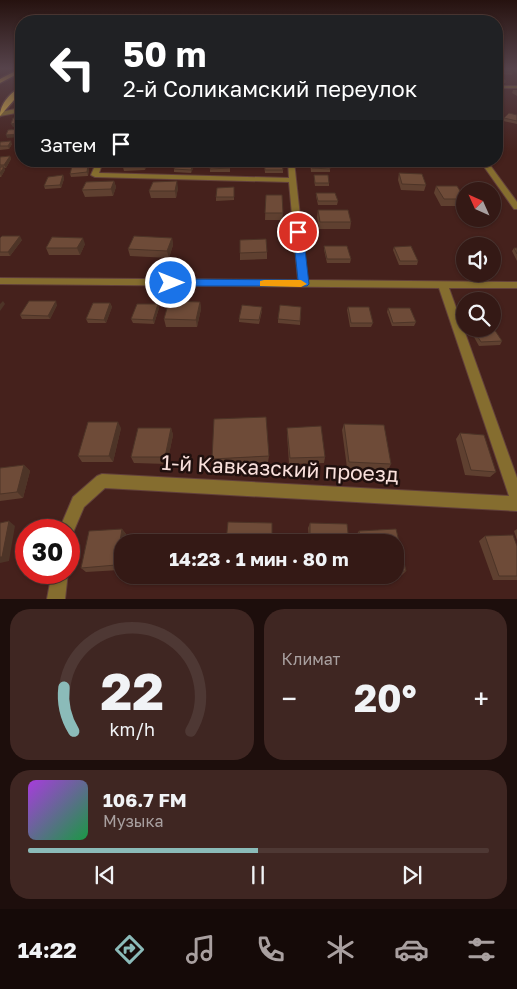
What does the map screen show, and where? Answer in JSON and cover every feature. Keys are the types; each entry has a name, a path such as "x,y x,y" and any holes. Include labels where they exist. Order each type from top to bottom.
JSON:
{"main road":[{"path":"0,114 13,96"}],"street":[{"path":"0,114 15,111"},
{"path":"98,167 95,175 293,180"},
{"path":"292,167 303,284"},
{"path":"487,167 517,207"},
{"path":"0,281 517,285"},
{"path":"443,284 517,499"},
{"name":"1-й Кавказский проезд","path":"71,519 78,502 102,481 517,504"},
{"path":"56,599 58,584"}],"building":[{"path":"509,113 517,115 517,121 504,118"},
{"path":"13,118 15,118 15,123 11,124"},
{"path":"15,129 15,134 6,135 8,130"},
{"path":"11,141 8,146 0,146 0,142"},
{"path":"10,156 4,165 0,165 0,157"},
{"path":"72,167 88,167 87,172 70,174"},
{"path":"175,167 192,167 191,170 174,169"},
{"path":"210,167 230,167 230,168 210,169"},
{"path":"265,167 283,167 283,170 265,170"},
{"path":"330,167 330,169 312,168"},
{"path":"399,173 422,174 426,185 402,184"},
{"path":"63,175 60,185 44,186 48,177"},
{"path":"314,175 328,175 329,183 315,183"},
{"path":"114,181 111,189 82,190 86,182"},
{"path":"177,181 175,191 149,191 153,182"},
{"path":"436,186 456,186 456,199 444,199"},
{"path":"234,187 234,197 216,197 217,188"},
{"path":"316,193 335,193 338,201 318,201"},
{"path":"266,195 282,195 283,213 265,213"},
{"path":"318,210 348,210 351,222 320,222"},
{"path":"2,236 20,236 8,252 0,252 0,238"},
{"path":"134,236 172,238 167,251 128,249"},
{"path":"52,237 83,238 77,248 46,248"},
{"path":"266,239 267,252 240,253 240,240"},
{"path":"324,246 347,246 351,259 327,259"},
{"path":"411,246 418,261 400,261 394,247"},
{"path":"29,301 56,301 48,316 20,315"},
{"path":"169,301 200,302 196,320 164,319"},
{"path":"93,303 110,303 104,320 86,319"},
{"path":"137,304 158,304 153,320 131,319"},
{"path":"242,305 262,307 259,320 239,319"},
{"path":"280,305 301,307 300,321 278,319"},
{"path":"348,307 369,307 373,323 351,323"},
{"path":"388,308 410,308 416,322 393,323"},
{"path":"478,337 499,337 502,341 481,342"},
{"path":"266,417 269,456 212,459 214,419"},
{"path":"88,422 118,422 109,456 78,456"},
{"path":"344,424 384,425 391,464 349,462"},
{"path":"321,426 325,457 290,458 287,428"},
{"path":"138,428 171,428 165,457 131,457"},
{"path":"460,433 484,435 496,472 471,470"},
{"path":"24,465 17,492 0,494 0,468"},
{"path":"9,521 2,557 0,557 0,523"},
{"path":"228,522 272,523 272,534 227,534"},
{"path":"310,523 347,524 348,534 310,534"},
{"path":"122,529 121,534 114,534 114,565 81,568 89,531"},
{"path":"396,529 397,534 360,534 359,531"},
{"path":"513,535 517,546 517,576 499,576 485,536"}],"slow traffic":[{"path":"264,283 301,284"}],"route":[{"path":"171,283 303,284 298,232"}]}
